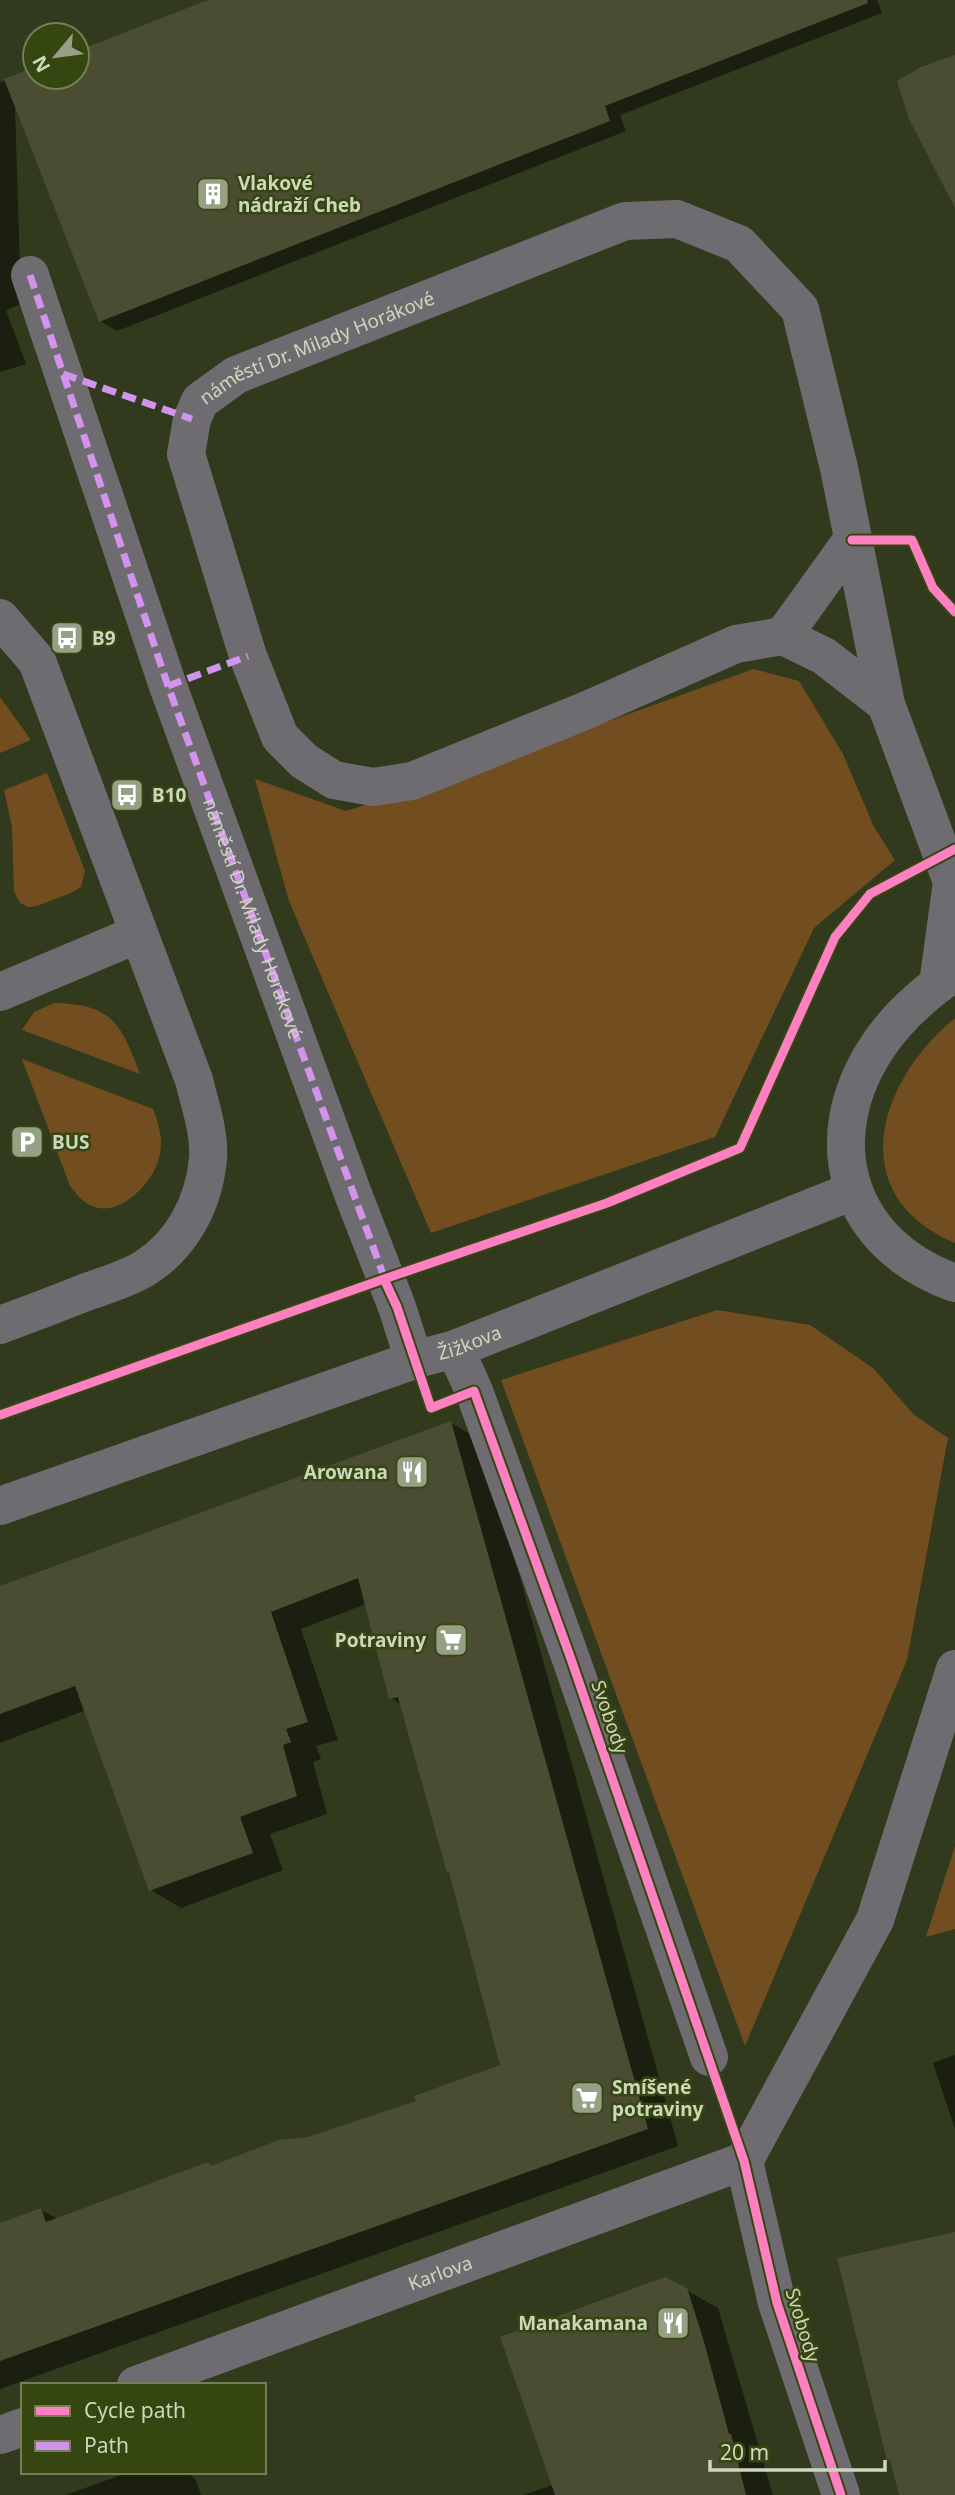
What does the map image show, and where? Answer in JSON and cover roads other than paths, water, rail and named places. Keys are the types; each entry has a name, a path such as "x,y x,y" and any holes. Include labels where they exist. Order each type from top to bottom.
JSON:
{"street":[{"name":"náměstí Dr. Milady Horákové","path":"783,636 736,644 587,710 412,781 373,787 334,780 304,761 280,737 261,692 212,545 186,454 192,419 200,401 236,375 625,221 677,219 739,244 800,309 839,468 886,704 953,883 947,978"},
{"name":"náměstí Dr. Milady Horákové","path":"30,275 168,686 353,1194 397,1307 414,1360"},
{"path":"852,540 783,636 824,656 886,704"},
{"path":"0,618 37,661 197,1091 207,1135 208,1159 199,1202 183,1232 146,1268 0,1325"},
{"path":"0,992 138,934"},
{"path":"947,978 918,1000 879,1045 858,1084 850,1106 845,1149 853,1191 862,1211 888,1245 924,1270 955,1283"},
{"name":"Žižkova","path":"0,1506 414,1360 455,1349 853,1191"},
{"name":"Svobody","path":"455,1349 474,1391 571,1659 709,2057"},
{"path":"744,2161 875,1920 955,1669"},
{"name":"Svobody","path":"744,2161 777,2303 841,2495"},
{"name":"Karlova","path":"141,2383 744,2161"},
{"path":"0,2435 21,2428"}],"place":[{"name":"Vlakové nádraží Cheb","path":"213,194"},
{"name":"B9","path":"67,638"},
{"name":"B10","path":"127,795"},
{"name":"BUS","path":"27,1142"},
{"name":"Arowana","path":"412,1472"},
{"name":"Potraviny","path":"451,1640"},
{"name":"Smíšené potraviny","path":"587,2098"},
{"name":"Manakamana","path":"673,2323"}]}
